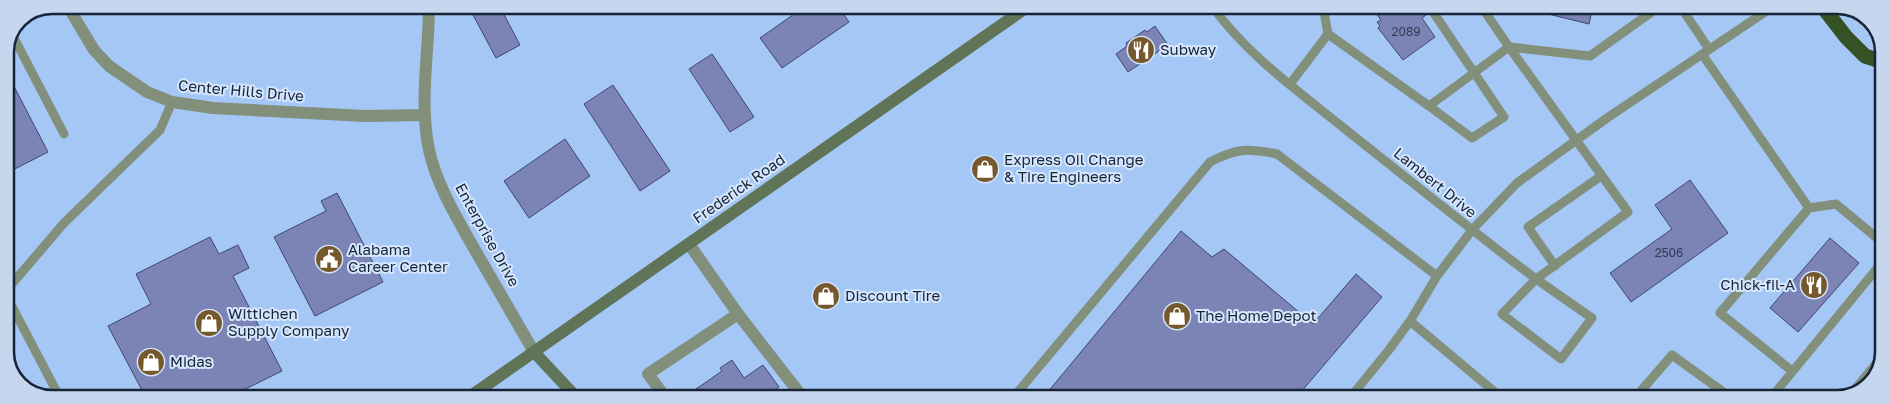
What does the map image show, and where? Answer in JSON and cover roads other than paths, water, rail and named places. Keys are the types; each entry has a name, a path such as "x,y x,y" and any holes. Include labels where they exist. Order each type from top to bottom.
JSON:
{"highway":[{"path":"1828,14 1846,37 1865,56 1875,59"}],"main road":[{"name":"Frederick Road","path":"479,390 1019,14"},
{"name":"Enterprise Drive","path":"534,352 570,390"}],"street":[{"name":"Center Hills Drive","path":"72,14 94,50 109,66 147,92 172,102 213,108 366,116 425,115"},
{"name":"Enterprise Drive","path":"428,14 425,115 429,150 443,191 534,352"},
{"path":"689,244 738,314 798,390"},
{"path":"660,390 648,374 738,314"}],"lane":[{"name":"Lambert Drive","path":"1218,14 1228,29 1290,84 1472,230 1517,183 1576,140 1762,14"},
{"path":"1324,14 1328,34 1472,138 1504,117 1434,14"},
{"path":"1356,390 1410,321 1436,276 1472,230 1536,279 1592,318 1561,359 1502,314 1536,279 1628,212 1486,14"},
{"path":"1429,106 1509,47 1590,56 1649,14"},
{"path":"1685,14 1706,52 1809,208"},
{"path":"1290,84 1328,34"},
{"path":"15,41 64,134"},
{"path":"14,281 64,223 160,130 172,102"},
{"path":"1020,390 1210,162 1230,152 1252,149 1277,154 1436,276"},
{"path":"1555,266 1528,228 1601,176"},
{"path":"1792,372 1720,313 1809,208 1836,204 1875,236"},
{"path":"1777,390 1875,271"},
{"path":"14,309 56,390"},
{"path":"1410,321 1492,390"},
{"path":"1642,390 1672,355 1720,390"},
{"path":"1861,381 1870,371"}],"place":[{"name":"Subway","path":"1141,50"},
{"name":"Express Oil Change & Tire Engineers","path":"985,169"},
{"name":"Alabama Career Center","path":"329,259"},
{"name":"Chick-fil-A","path":"1814,285"},
{"name":"Discount Tire","path":"826,296"},
{"name":"The Home Depot","path":"1177,316"},
{"name":"Wittichen Supply Company","path":"209,323"},
{"name":"Midas","path":"151,362"}]}
